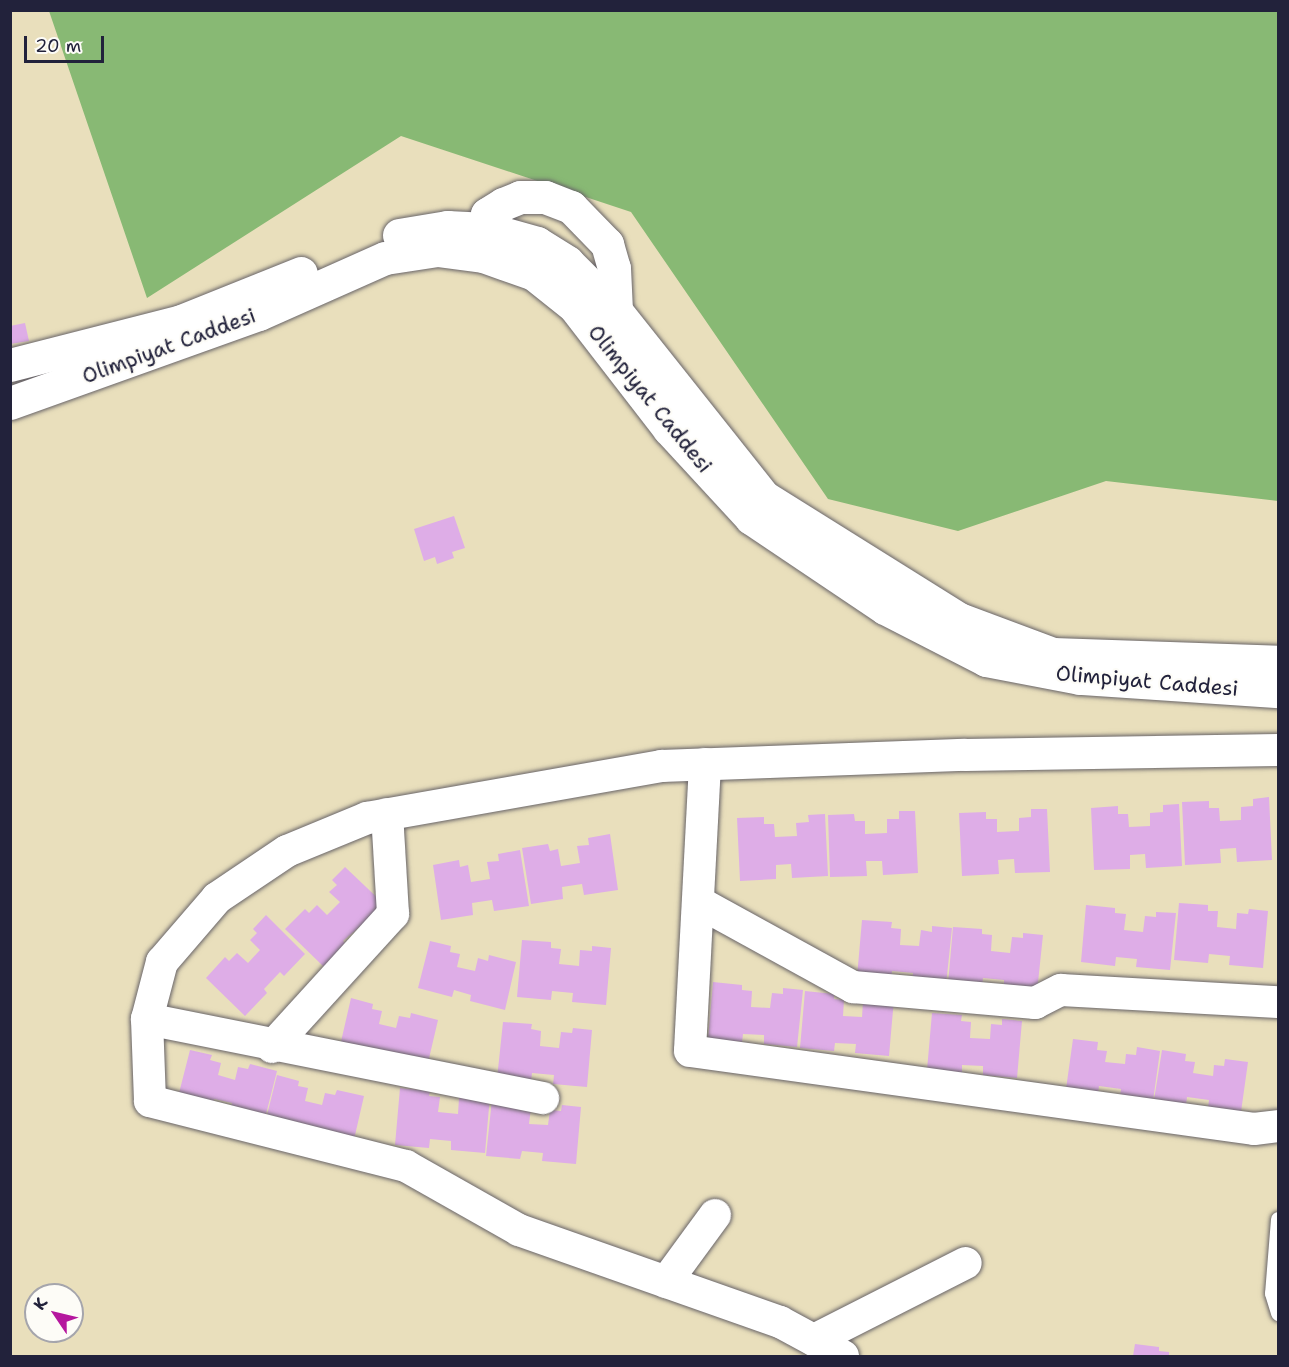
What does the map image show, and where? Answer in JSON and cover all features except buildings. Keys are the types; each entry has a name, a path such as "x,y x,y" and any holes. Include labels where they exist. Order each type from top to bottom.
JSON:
{"street":[{"path":"534,274 502,254 487,229 487,214 520,197 545,197 571,207 607,244 614,268 616,310"},
{"name":"Olimpiyat Caddesi","path":"10,365 181,321 389,237 447,227 487,229 537,243 567,262 616,310 764,497 959,619 1053,654 1278,662"},
{"name":"Olimpiyat Caddesi","path":"10,403 260,315 385,258 437,250 483,256 534,274 574,306 669,429 751,518 885,608 986,660 1080,678 1278,691"},
{"path":"843,1356 780,1322 519,1230 406,1166 150,1101 147,1019 162,962 217,898 287,851 368,818 387,814 661,766 965,755 1278,750"},
{"path":"705,764 700,903 690,1051 1254,1129 1278,1126"},
{"path":"272,1047 393,914 387,814"},
{"path":"700,903 853,987 1035,1003 1061,990 1278,1002"},
{"path":"147,1019 272,1047 543,1098"},
{"path":"666,1282 715,1215"},
{"path":"814,1340 966,1263"}],"lane":[{"path":"1278,1219 1272,1293 1278,1313"}],"green space":[{"path":"49,11 1278,11 1278,501 1106,481 958,531 828,499 631,212 401,136 147,298"}]}
